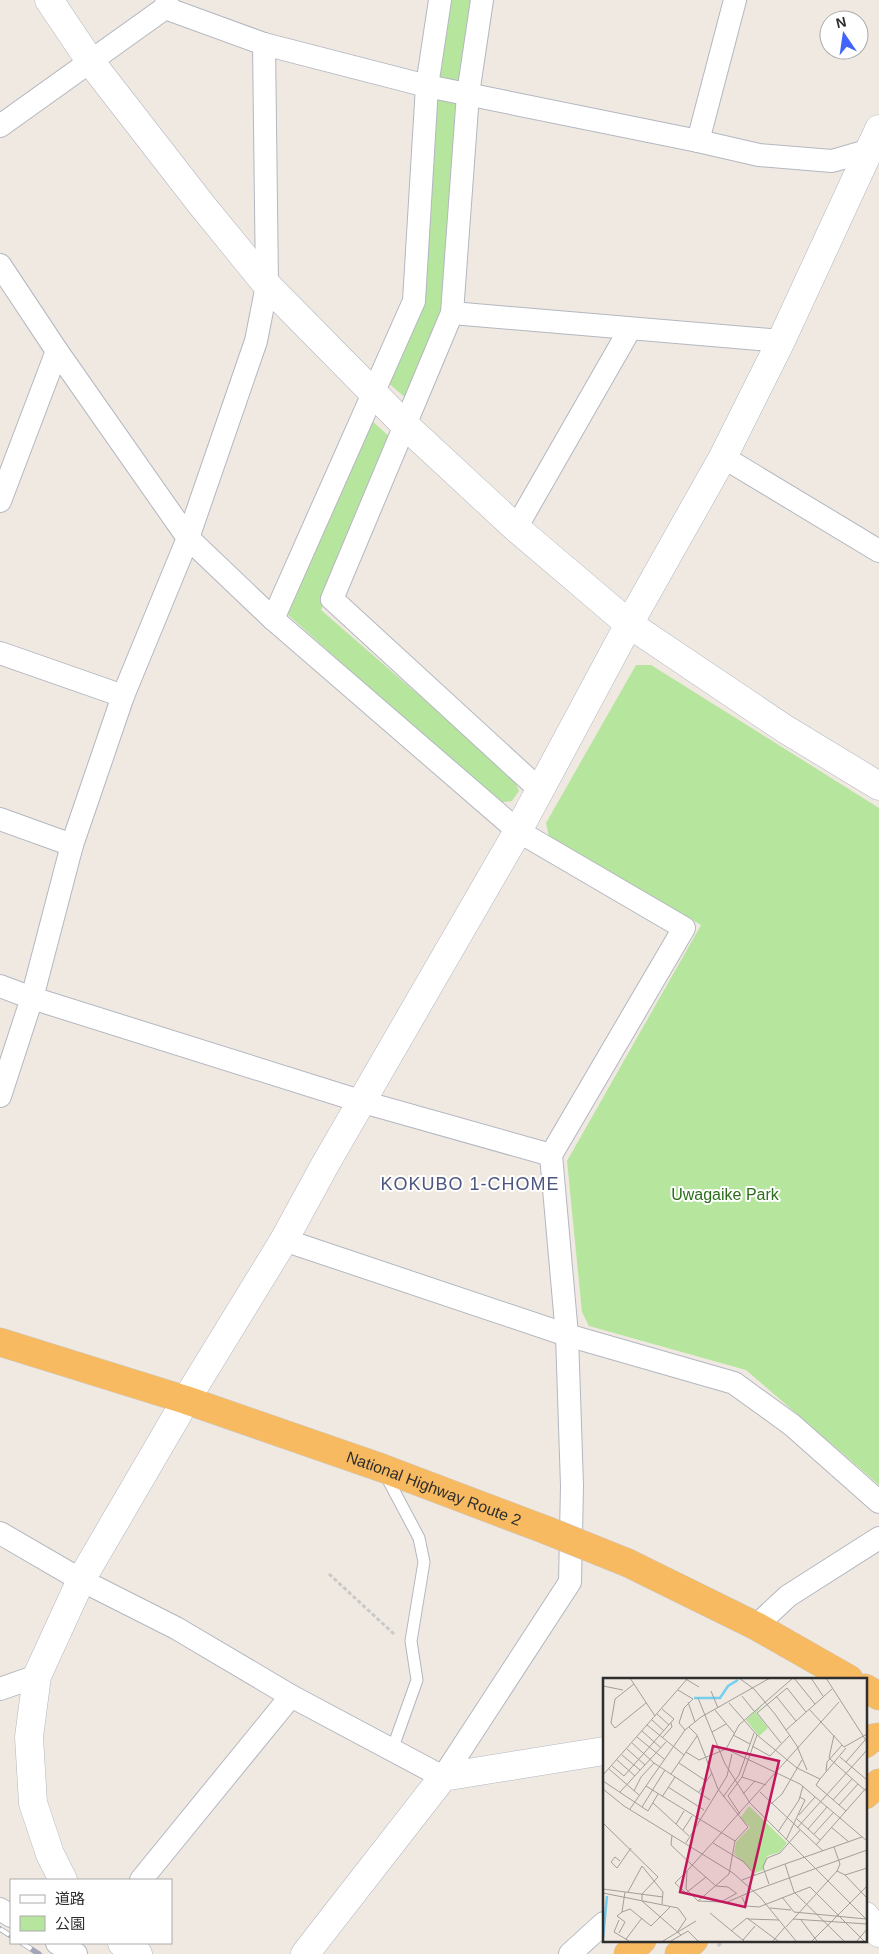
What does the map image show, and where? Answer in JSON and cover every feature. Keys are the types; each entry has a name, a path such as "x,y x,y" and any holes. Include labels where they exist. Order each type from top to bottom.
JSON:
{"highway":[{"name":"National Highway Route 2","path":"0,1342 186,1400 382,1468 546,1530 628,1563 756,1626 847,1678"},
{"path":"866,1689 879,1696"},
{"path":"866,1743 872,1738 879,1737"},
{"path":"866,1794 879,1783"},
{"path":"628,1954 640,1942"},
{"path":"679,1954 692,1942"}],"street":[{"path":"49,0 90,61 201,204 267,285 372,394 516,528 629,624 785,729 879,786"},
{"path":"273,619 414,301 427,86 440,0"},
{"path":"482,0 468,94 452,313 332,599 540,790"},
{"path":"698,141 735,0"},
{"path":"0,126 166,4 264,44 427,86 698,141 759,156 832,161 876,143"},
{"path":"0,1096 32,998 72,845 123,696 188,538 256,341 267,285 264,44"},
{"path":"62,1879 50,1854 33,1803 29,1737 37,1676 81,1580 186,1400 284,1240 453,941 518,831 629,624 723,457 781,340 847,196 876,143"},
{"path":"0,265 57,351 188,538 273,619 518,831 684,928 551,1155 567,1335 572,1486 570,1582 443,1777 305,1954"},
{"path":"452,313 781,340"},
{"path":"516,528 630,329"},
{"path":"0,501 6,466 57,351"},
{"path":"723,457 879,551"},
{"path":"0,653 123,696"},
{"path":"0,819 72,845"},
{"path":"0,986 32,998 363,1102 551,1155"},
{"path":"284,1240 567,1335 734,1383 792,1425 879,1502"},
{"path":"0,1533 81,1580 176,1628 291,1696 443,1777 603,1751"},
{"path":"756,1626 788,1596 879,1538"},
{"path":"0,1689 37,1676"},
{"path":"142,1879 291,1696"},
{"path":"866,1917 879,1933"},
{"path":"570,1954 603,1924"},
{"path":"59,1944 77,1954 88,1944"},
{"path":"123,1944 138,1954"}],"lane":[{"path":"382,1468 419,1538 424,1562 411,1641 418,1680 392,1750"}],"path":[{"path":"328,1574 412,1651"}],"green space":[{"path":"446,0 473,0 461,86 434,81"},
{"path":"433,95 460,100 446,307 408,400 385,380 418,302"},
{"path":"370,419 393,440 321,610 513,777 519,791 512,801 497,803 285,612"},
{"name":"Uwagaike Park","path":"636,665 651,665 879,808 879,1485 746,1370 589,1326 582,1312 567,1161 701,925 549,837 546,823"}],"railway":[{"path":"0,1929 10,1935"},
{"path":"24,1944 39,1954"}],"district":[{"name":"KOKUBO 1-CHOME","path":"470,1184"}]}
